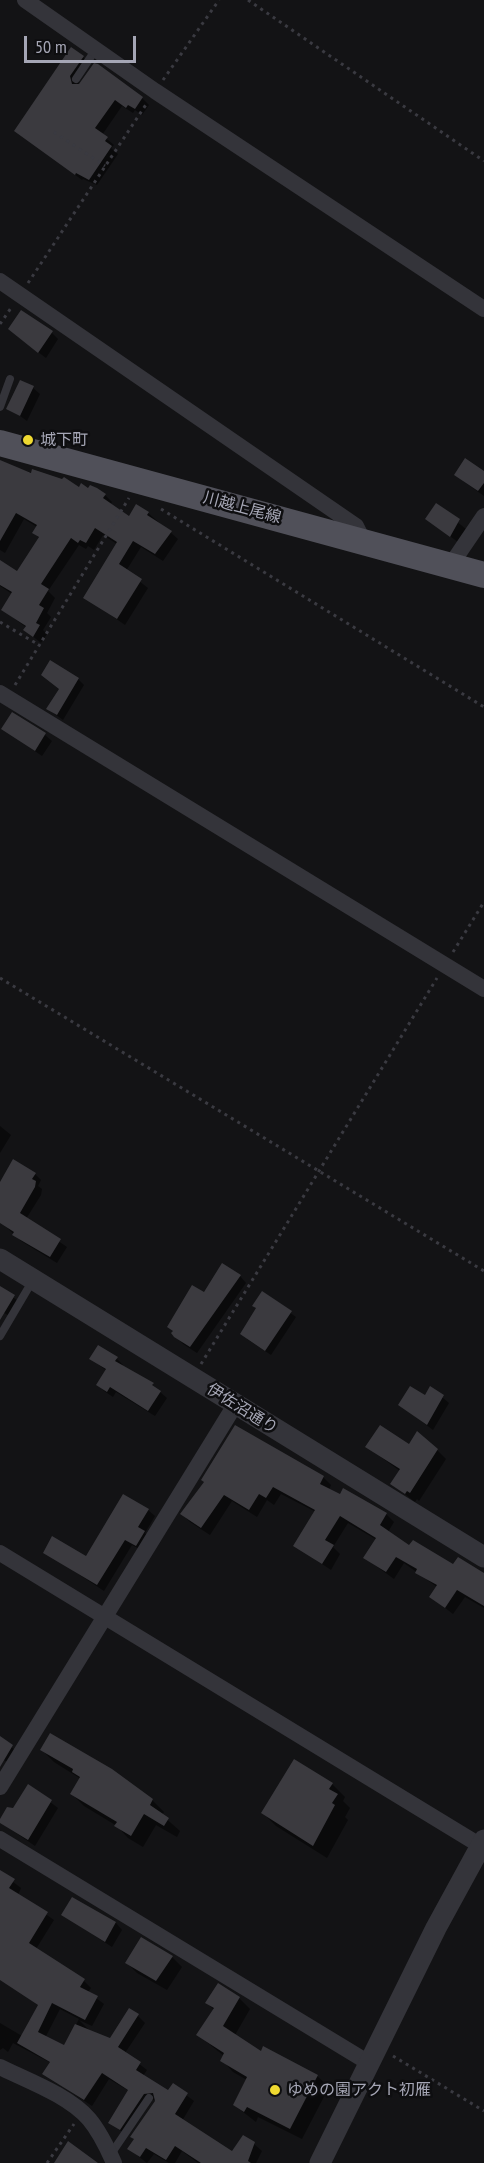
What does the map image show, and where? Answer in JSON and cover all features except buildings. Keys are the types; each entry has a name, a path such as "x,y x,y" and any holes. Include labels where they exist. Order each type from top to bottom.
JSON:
{"main road":[{"name":"川越上尾線","path":"0,442 484,576"}],"street":[{"path":"25,0 155,91 484,309"},
{"path":"0,281 356,526 364,542"},
{"path":"450,566 484,516"},
{"path":"4,696 484,989"},
{"name":"伊佐沼通り","path":"0,1259 484,1557"},
{"path":"0,1787 236,1405"},
{"path":"0,1553 104,1618 482,1843 320,2163"},
{"path":"0,1839 374,2055"},
{"path":"0,2067 65,2101 82,2113 105,2142 112,2159"}],"lane":[{"path":"76,79 96,49"},
{"path":"0,407 10,379"},
{"path":"0,1335 33,1280"},
{"path":"112,2159 149,2098"}],"path":[{"path":"0,324 155,91 219,0"},
{"path":"248,0 484,161"},
{"path":"54,132 105,166"},
{"path":"4,696 39,645 134,492 130,477"},
{"path":"154,505 484,707"},
{"path":"0,622 39,645"},
{"path":"193,1378 484,902"},
{"path":"0,978 484,1271"},
{"path":"374,2055 484,2111"},
{"path":"47,2163 82,2113"}],"place":[{"name":"城下町","path":"28,440"},
{"name":"ゆめの園アクト初雁","path":"275,2090"}]}
